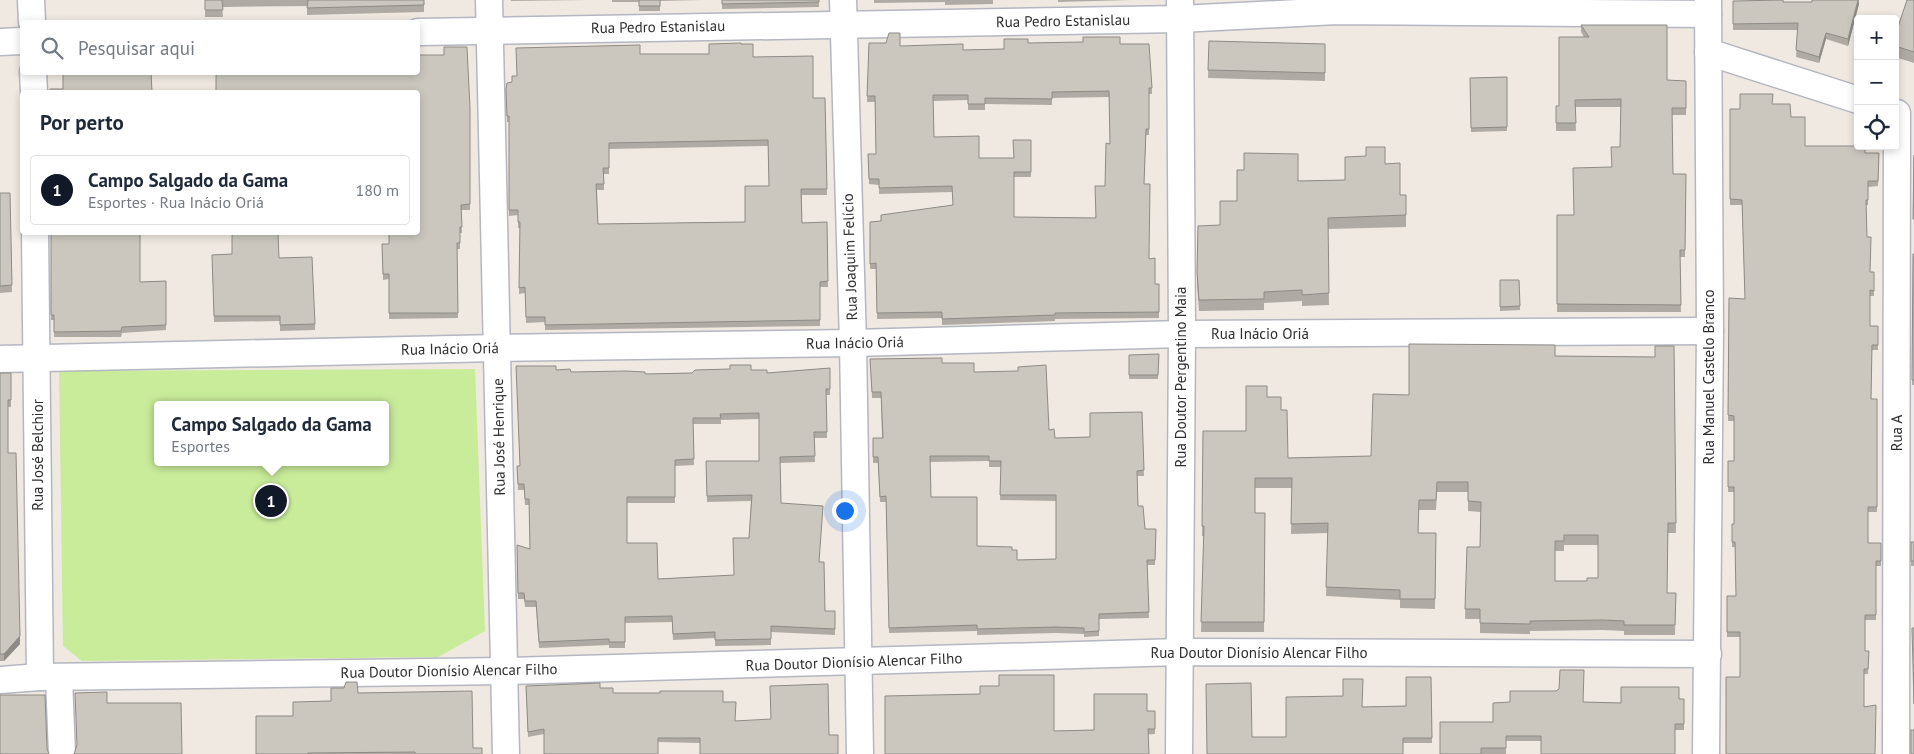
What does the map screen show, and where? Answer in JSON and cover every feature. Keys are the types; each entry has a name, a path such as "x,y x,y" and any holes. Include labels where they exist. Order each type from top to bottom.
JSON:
{"street":[{"path":"31,0 32,20"},
{"name":"Rua José Henrique","path":"489,0 506,754"},
{"name":"Rua Pedro Estanislau","path":"420,32 843,12 1338,6 1708,7"},
{"name":"Rua Manuel Castelo Branco","path":"1706,754 1710,331 1708,7"},
{"name":"Rua Doutor Pergentino Maia","path":"1179,754 1182,334 1180,9"},
{"name":"Rua Joaquim Felício","path":"843,12 853,343 860,754"},
{"path":"0,42 20,40"},
{"path":"1708,52 1854,99"},
{"path":"33,75 34,90"},
{"name":"Rua A","path":"1896,754 1902,115"},
{"name":"Rua José Belchior","path":"36,235 37,358 50,677 62,754"},
{"name":"Rua Inácio Oriá","path":"0,359 497,348 853,343 1182,334 1710,331"},
{"name":"Rua Doutor Dionísio Alencar Filho","path":"0,680 50,677 858,662 1181,652 1708,654"}],"green space":[{"path":"475,369 485,631 438,657 82,661 63,646 59,371"}],"building":[{"path":"205,0 222,0 223,10 205,10"},
{"path":"308,0 424,0 424,5 307,8"},
{"path":"639,0 660,0 660,6 639,6"},
{"path":"722,0 819,0 819,2 722,4"},
{"path":"1783,0 1783,2 1812,2 1812,0 1858,0 1848,39 1826,33 1819,57 1796,50 1798,23 1733,24 1733,1"},
{"path":"1907,0 1914,0 1914,52 1899,47 1899,24"},
{"path":"1581,25 1667,25 1667,80 1686,81 1686,108 1672,108 1673,174 1686,174 1685,250 1680,250 1681,305 1557,304 1557,215 1574,215 1573,168 1612,167 1611,147 1620,147 1621,99 1575,100 1576,123 1556,123 1556,106 1559,106 1559,37 1589,37"},
{"path":"889,33 900,33 900,46 963,44 963,50 1004,49 1004,39 1028,39 1028,43 1083,42 1083,37 1120,37 1120,44 1149,44 1152,88 1149,88 1149,129 1146,129 1144,184 1150,184 1149,259 1155,258 1155,284 1159,284 1159,312 1055,313 1055,315 942,319 942,312 877,313 876,263 870,264 870,222 881,221 881,215 953,205 952,186 879,188 879,179 869,179 868,154 876,154 875,96 867,96 869,43 886,43","holes":["1109,91 1110,144 1106,143 1105,186 1095,186 1096,218 1014,217 1014,172 1031,172 1031,140 1013,140 1014,158 979,158 979,136 934,137 933,95 968,95 968,104 985,104 985,98 1052,99 1052,92"]},
{"path":"1209,41 1325,44 1325,73 1208,70"},
{"path":"709,44 753,44 753,57 813,56 813,98 825,98 827,189 801,189 802,223 827,222 828,281 820,282 820,320 545,325 545,317 526,317 525,287 519,288 520,222 518,222 518,210 509,210 509,116 507,116 506,89 507,83 512,82 512,76 517,76 516,48 640,45 640,54 709,54","holes":["768,140 769,186 745,186 745,222 598,224 596,184 604,184 603,168 609,168 609,143"]},
{"path":"444,47 467,47 470,108 470,204 461,205 462,227 460,227 460,243 457,243 458,313 389,313 389,274 383,274 382,244 389,244 389,235 420,235 420,90 216,90 216,75 420,75 420,55 444,55"},
{"path":"63,75 151,75 152,90 50,90 63,89"},
{"path":"1507,77 1507,127 1471,128 1470,78"},
{"path":"1740,94 1773,94 1772,104 1790,104 1791,117 1805,117 1805,146 1854,146 1854,150 1865,150 1865,153 1879,153 1878,181 1868,181 1868,200 1866,200 1867,237 1871,237 1870,272 1874,272 1874,291 1870,290 1870,326 1878,326 1878,345 1872,345 1871,399 1877,399 1877,507 1868,507 1868,543 1881,543 1881,561 1876,561 1876,615 1865,615 1865,651 1869,651 1868,669 1864,669 1864,707 1876,705 1875,754 1726,754 1726,677 1740,677 1740,632 1727,632 1727,596 1736,596 1735,542 1732,542 1734,487 1728,487 1728,461 1734,461 1734,416 1728,415 1729,298 1745,299 1742,200 1730,199 1730,109 1740,109"},
{"path":"1366,147 1385,147 1385,164 1400,163 1400,195 1406,195 1406,215 1328,218 1329,293 1302,295 1302,290 1264,292 1264,299 1199,300 1197,272 1198,226 1220,225 1220,201 1237,201 1237,170 1244,170 1244,153 1298,154 1298,181 1345,180 1345,157 1366,156"},
{"path":"1914,155 1914,219 1913,219"},
{"path":"0,193 10,193 12,285 0,286"},
{"path":"51,235 140,235 140,282 166,281 166,325 122,327 121,331 54,332 54,315 51,315"},
{"path":"232,235 278,235 279,258 312,257 315,324 280,325 280,316 214,316 212,255 232,254"},
{"path":"1913,254 1914,380 1912,380"},
{"path":"1500,280 1519,280 1520,306 1500,307"},
{"path":"1409,344 1555,345 1555,356 1655,357 1655,346 1674,346 1676,523 1668,523 1667,593 1676,593 1675,625 1624,625 1624,621 1603,620 1530,621 1530,624 1480,623 1480,609 1465,609 1467,547 1480,547 1481,502 1468,501 1468,482 1437,482 1436,500 1419,500 1418,533 1436,533 1435,599 1400,599 1400,590 1326,587 1328,523 1291,524 1292,478 1255,478 1255,513 1265,513 1264,622 1201,622 1204,526 1202,526 1203,431 1246,431 1246,386 1267,386 1267,397 1281,397 1281,410 1287,410 1288,458 1371,456 1373,394 1409,395","holes":["1564,535 1598,535 1598,578 1587,578 1587,581 1555,581 1555,541 1564,541"]},
{"path":"1159,354 1158,375 1129,375 1129,355"},
{"path":"942,358 942,363 974,363 974,372 1018,371 1018,367 1046,365 1049,430 1054,429 1055,438 1090,437 1090,413 1142,412 1144,470 1137,471 1138,506 1143,506 1145,529 1156,529 1155,560 1147,560 1149,612 1099,614 1099,631 1084,632 1084,628 1056,627 977,629 977,625 889,628 886,496 880,497 878,457 873,457 873,438 883,438 881,392 872,392 870,359","holes":["930,456 989,456 989,461 1001,461 1000,495 1056,495 1056,559 1017,560 1017,550 1012,550 1012,547 977,546 977,497 931,497"]},
{"path":"730,365 751,365 751,370 767,370 767,373 830,368 830,389 826,389 827,432 814,432 815,456 780,457 781,503 823,506 819,562 824,562 825,611 835,611 835,629 771,626 771,639 715,640 715,632 673,634 672,616 625,617 625,642 609,642 609,639 539,642 536,601 525,601 524,593 518,593 517,545 530,549 529,499 525,499 524,484 518,484 517,466 520,466 516,366 556,366 556,370 570,369 571,372 626,371 645,372 645,374 692,373 695,370 730,369","holes":["759,413 759,461 706,461 707,496 752,495 749,538 733,538 734,575 658,579 657,543 627,543 627,497 675,497 675,460 694,459 693,418 721,418 720,414"]},
{"path":"0,373 11,373 11,400 8,400 8,453 16,453 20,636 4,654 0,654"},
{"path":"1911,542 1914,542 1914,561 1911,561"},
{"path":"1912,628 1914,628 1914,704"},
{"path":"1560,670 1584,670 1583,702 1621,703 1621,687 1679,687 1679,699 1684,699 1684,724 1675,724 1675,754 1541,754 1541,736 1506,736 1506,748 1481,748 1481,754 1440,754 1440,722 1493,722 1493,703 1510,702 1510,691 1556,691 1559,689"},
{"path":"999,675 1054,675 1054,731 1094,730 1094,694 1147,694 1147,711 1155,711 1155,729 1148,729 1149,754 885,754 885,696 980,694 980,686 999,686"},
{"path":"1406,677 1431,677 1432,738 1403,738 1403,754 1207,754 1206,684 1251,683 1252,737 1286,737 1286,697 1343,696 1343,679 1363,679 1362,707 1406,706"},
{"path":"346,682 357,682 358,693 472,691 473,748 482,748 482,754 415,754 415,752 256,754 256,716 293,716 293,702 331,701 331,688 344,688"},
{"path":"600,683 600,688 613,688 613,693 723,691 723,702 736,702 735,721 771,719 770,686 828,684 829,735 838,735 838,754 700,754 700,738 658,738 658,754 544,754 544,729 528,732 526,686"},
{"path":"107,692 107,703 181,703 182,754 74,754 77,745 75,693"},
{"path":"0,695 45,695 47,749 49,754 0,754"},
{"path":"1911,730 1914,730 1914,754 1911,754"}],"place":[{"name":"Campo Salgado da Gama","path":"271,501"}]}
